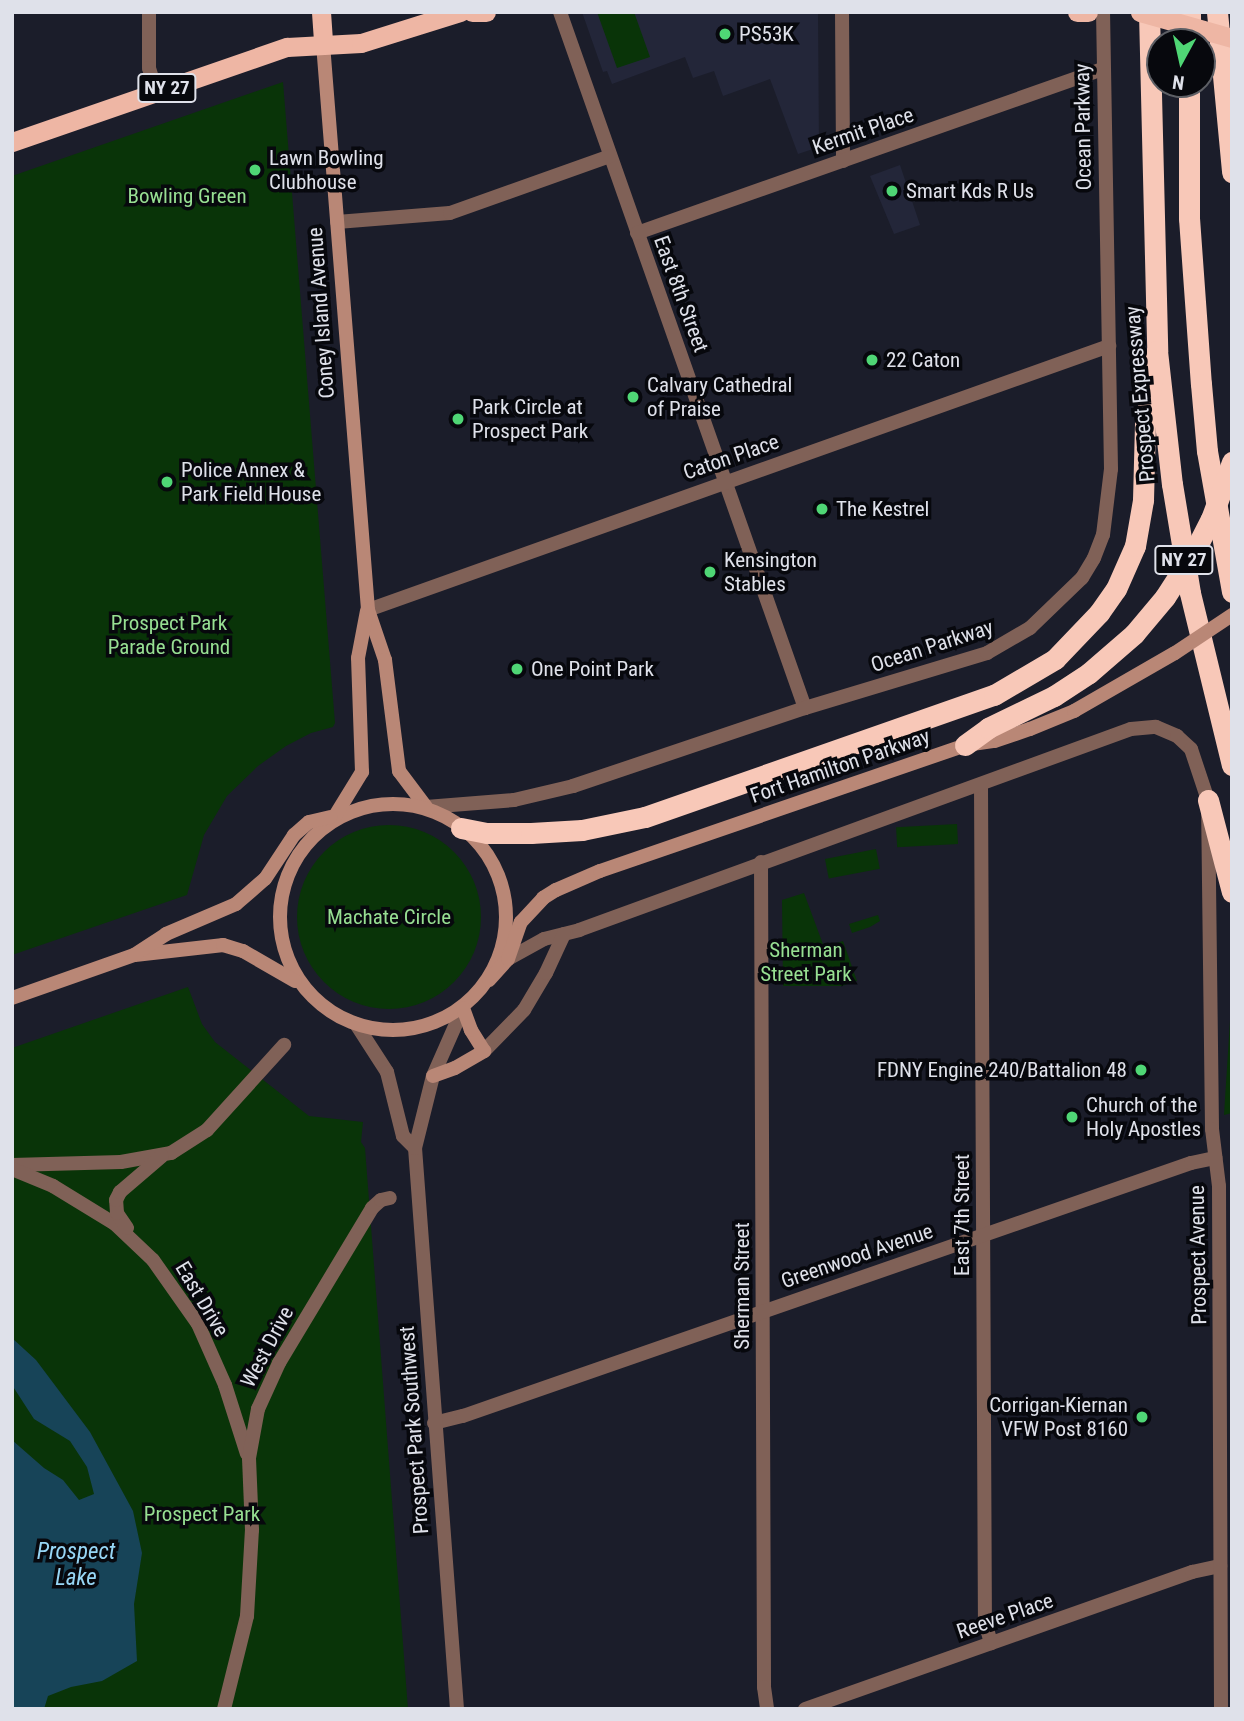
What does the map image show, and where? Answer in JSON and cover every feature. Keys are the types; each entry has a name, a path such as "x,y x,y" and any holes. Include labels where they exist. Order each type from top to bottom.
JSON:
{"highway":[{"name":"Coney Island Avenue","path":"321,12 323,44"},
{"name":"NY 27","path":"12,142 286,47 360,43 460,12"},
{"path":"472,12 486,12"},
{"path":"1077,12 1088,12"},
{"path":"1140,12 1232,38"},
{"name":"Prospect Expressway","path":"1149,12 1157,351 1172,484 1190,593 1232,765"},
{"path":"1217,12 1232,172"},
{"path":"1189,98 1189,218 1201,384 1207,451 1232,592"},
{"path":"461,828 487,833 531,833 592,828 645,817 994,695 1055,659 1099,614 1116,589 1135,546 1143,500 1145,424 1157,351"},
{"path":"965,745 988,728 1054,696 1089,673 1134,634 1165,597 1211,519 1232,461"},
{"path":"1208,800 1232,891"}],"main road":[{"name":"Coney Island Avenue","path":"323,44 368,610 385,660 399,771 426,807"},
{"name":"Coney Island Avenue","path":"335,816 362,772 358,658 368,610"},
{"name":"Fort Hamilton Parkway","path":"489,980 508,959 521,922 543,898 556,890 600,871 965,745 995,741 1074,712 1175,653 1232,615"},
{"path":"12,998 134,955 223,945 243,951 295,981 323,1007 356,1024 374,1028 408,1028 463,1008 489,980 503,935 503,896 490,863 461,828 426,807 385,804 309,822 294,835 265,879 236,904 201,922 166,934 134,955"},
{"path":"295,981 281,933 285,892 291,872 318,829 335,816"},
{"path":"433,1076 455,1068 484,1051 471,1030 463,1008"}],"street":[{"path":"149,12 149,68 156,91"},
{"name":"East 8th Street","path":"560,12 805,708"},
{"path":"842,12 843,161"},
{"name":"Ocean Parkway","path":"426,807 514,800 573,786 805,708 987,653 1030,628 1082,578 1103,535 1110,492 1103,12"},
{"name":"Kermit Place","path":"638,233 1103,69"},
{"path":"337,222 450,213 610,156"},
{"name":"Caton Place","path":"368,610 1109,346"},
{"path":"508,959 544,939 981,785 1131,729 1156,727 1177,736 1191,749 1208,800"},
{"name":"East 7th Street","path":"981,785 985,1622 991,1643"},
{"name":"Prospect Avenue","path":"1208,800 1212,1129 1219,1186 1221,1709"},
{"name":"Sherman Street","path":"761,862 764,1687 767,1709"},
{"path":"484,1051 524,1010 546,973 564,934"},
{"name":"Prospect Park Southwest","path":"457,1709 415,1148 433,1076 463,1008"},
{"name":"Prospect Park Southwest","path":"356,1024 387,1072 403,1136 415,1148"},
{"name":"East Drive","path":"12,1167 89,1164 163,1155 185,1146 207,1130 284,1045"},
{"name":"East Drive","path":"163,1155 120,1192 116,1200 117,1213 198,1324 225,1385 248,1458"},
{"name":"Greenwood Avenue","path":"434,1423 463,1416 1191,1163 1215,1158"},
{"name":"East Drive","path":"12,1167 62,1191 115,1224 140,1245"},
{"name":"West Drive","path":"225,1709 247,1616 252,1530 248,1458 258,1409 279,1363 372,1208 381,1200 390,1198"},
{"name":"Reeve Place","path":"805,1709 1192,1572 1220,1566"}],"shaded area":[{"path":"582,12 818,12 819,147 798,154 770,79 723,96 714,71 693,78 685,57 612,84 607,71 603,72"},
{"name":"Smart Kds R Us","path":"900,165 920,225 894,234 870,176"}],"green space":[{"path":"597,12 634,12 650,57 617,68"},
{"name":"Prospect Park Parade Ground","path":"283,82 335,723 333,727 311,733 286,746 258,766 227,796 204,835 187,895 12,955 12,176"},
{"path":"957,824 958,844 897,847 896,827"},
{"name":"Machate Circle","path":"389,825 407,826 424,832 440,840 454,852 466,866 474,882 480,899 480,935 474,952 466,968 454,982 440,994 424,1002 407,1008 389,1009 371,1008 354,1002 338,994 324,982 312,968 304,952 298,935 297,917 298,899 304,882 312,866 324,852 338,840 354,832 371,826"},
{"path":"876,849 880,869 829,879 825,859"},
{"name":"Sherman Street Park","path":"804,893 824,947 843,941 857,981 842,986 783,986 782,900"},
{"path":"878,915 880,921 852,933 849,924"},
{"name":"Prospect Park","path":"188,987 202,1024 215,1042 309,1116 363,1122 361,1142 365,1148 408,1709 12,1709 12,1048"},
{"path":"1232,989 1232,1113 1224,1115"}],"water":[{"name":"Prospect Lake","path":"12,1338 36,1360 90,1432 133,1511 142,1553 134,1604 137,1661 102,1681 71,1687 48,1696 44,1709 12,1709 12,1440 44,1468 63,1480 79,1500 94,1494 87,1467 70,1441 34,1419 12,1385"}],"place":[{"name":"PS53K","path":"725,34"},
{"name":"Lawn Bowling Clubhouse","path":"255,170"},
{"name":"Smart Kds R Us","path":"892,191"},
{"name":"22 Caton","path":"872,360"},
{"name":"Calvary Cathedral of Praise","path":"633,397"},
{"name":"Park Circle at Prospect Park","path":"458,419"},
{"name":"Police Annex & Park Field House","path":"167,482"},
{"name":"The Kestrel","path":"822,509"},
{"name":"Kensington Stables","path":"710,572"},
{"name":"One Point Park","path":"517,669"},
{"name":"FDNY Engine 240/Battalion 48","path":"1141,1070"},
{"name":"Church of the Holy Apostles","path":"1072,1117"},
{"name":"Corrigan-Kiernan VFW Post 8160","path":"1142,1417"}],"park label":[{"name":"Bowling Green","path":"187,196"}]}
